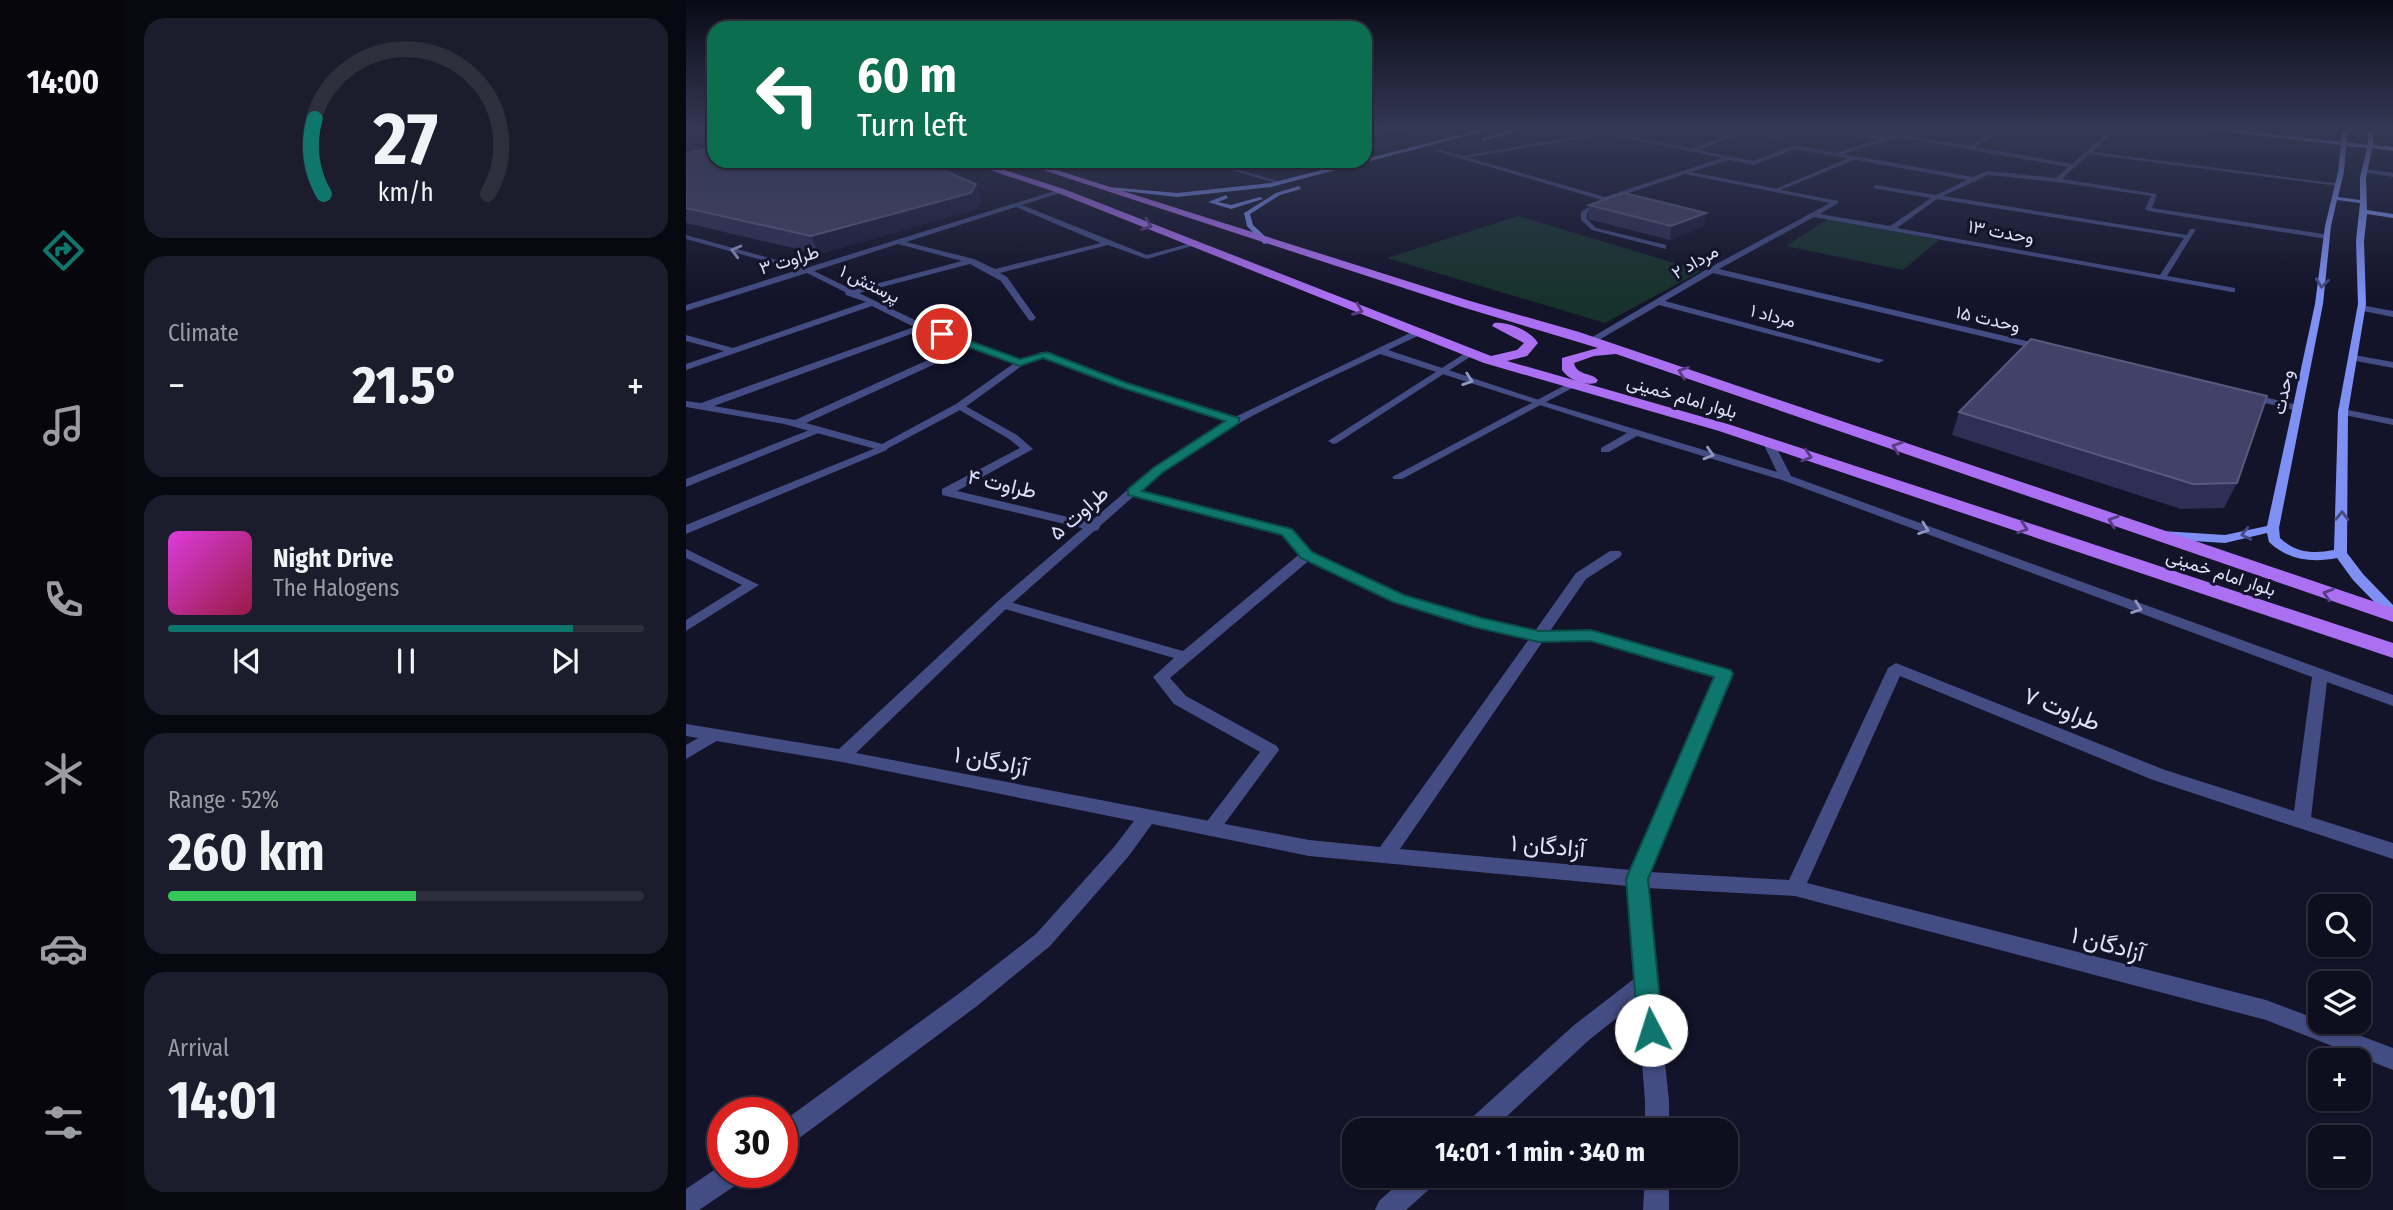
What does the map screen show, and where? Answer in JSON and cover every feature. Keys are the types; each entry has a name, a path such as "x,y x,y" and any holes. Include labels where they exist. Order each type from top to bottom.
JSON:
{"main road":[{"name":"بلوار امام خمینی","path":"1041,184 1489,360 1725,428 2393,651"},
{"name":"بلوار امام خمینی","path":"1093,184 1268,242 1592,341 2154,535 2393,614"},
{"path":"1466,304 1466,313 1517,332 1531,343 1522,353 1489,360"},
{"path":"1634,355 1592,352 1567,361 1567,368 1572,374 1630,392 1725,428"}],"street":[{"path":"1555,184 1605,199"},
{"path":"1650,184 1605,199 1584,212 1584,220 1594,229 1663,247"},
{"path":"1747,184 1836,202 1815,215"},
{"path":"1776,190 1789,184"},
{"path":"1891,229 1937,197 1961,184"},
{"path":"2086,184 2155,195 2148,209 2327,237"},
{"name":"وحدت","path":"2273,528 2319,304 2327,237 2338,184"},
{"path":"2342,184 2364,187 2364,207 2360,241 2361,308 2354,358 2346,382 2343,412 2340,553 2358,578 2393,614"},
{"path":"1108,189 1177,195 1271,185"},
{"path":"1271,185 1211,202 1231,207 1303,187"},
{"path":"1875,187 2189,237"},
{"name":"طراوت ۳","path":"686,308 1061,191"},
{"path":"1268,242 1252,229 1247,221 1247,213 1278,194"},
{"path":"2334,198 2393,216"},
{"path":"1016,205 1147,257 1195,244"},
{"name":"وحدت ۱۳","path":"1815,215 2232,289"},
{"name":"مرداد ۲","path":"1592,341 1712,270 1815,215"},
{"path":"2162,278 2201,218"},
{"name":"پرستش ۱","path":"686,237 809,271 922,327 1020,362 1044,354 1124,385 1235,420"},
{"path":"898,242 971,261 995,272 1004,279 1032,318"},
{"path":"995,272 1108,243"},
{"path":"849,293 971,261"},
{"name":"وحدت ۱۵","path":"1712,270 2053,350"},
{"name":"مرداد ۱","path":"1658,302 1879,360"},
{"path":"686,366 872,303"},
{"path":"2361,308 2393,314"},
{"path":"700,407 922,327"},
{"name":"طراوت ۵","path":"842,756 1003,604 1157,470 1235,420 1417,333"},
{"path":"686,338 732,350"},
{"path":"796,424 970,344"},
{"path":"1380,351 1538,403 1786,478 2393,701"},
{"path":"1333,441 1470,353"},
{"path":"2354,358 2393,365"},
{"path":"686,530 883,448 960,405 1020,362"},
{"path":"1398,477 1573,385"},
{"path":"2244,395 2298,408"},
{"path":"686,404 796,424 883,448"},
{"name":"طراوت ۴","path":"960,405 1013,437 1027,449 946,492 1094,527"},
{"path":"2343,412 2393,422"},
{"path":"686,483 817,430"},
{"path":"1605,450 1637,432"},
{"path":"1769,443 1786,478"},
{"path":"1133,492 1287,532 1307,555 1398,598 1480,623 1539,636 1591,636 1724,674 1637,879 1657,1118"},
{"path":"2154,535 2225,539 2273,528 2274,539 2294,552 2321,558 2340,553"},
{"path":"686,553 752,585 686,626"},
{"path":"1385,855 1581,576 1615,554"},
{"path":"1211,829 1271,750 1180,700 1161,677 1307,555"},
{"path":"1003,604 1186,656"},
{"name":"طراوت ۷","path":"1795,888 1896,668 2159,775 2302,821"},
{"path":"2320,676 2302,821 2393,851"},
{"name":"آزادگان ۱","path":"686,730 842,756 1310,848 1637,879 1795,888 2266,1010 2393,1059"},
{"path":"686,753 714,735"},
{"path":"798,1125 969,999 1043,940 1121,852 1147,817"},
{"path":"1488,1118 1581,1032 1646,982"},
{"path":"686,1204 710,1188"},
{"path":"1388,1210 1412,1188"},
{"path":"1656,1210 1657,1188"}],"green space":[{"path":"1518,216 1701,271 1605,323 1387,258"},
{"path":"1828,219 1939,240 1903,270 1786,246"}],"building":[{"path":"686,184 976,184 971,193 811,236 686,208"},
{"path":"1624,193 1706,213 1671,226 1589,205"},
{"path":"2031,339 2267,396 2237,483 2193,484 1959,412"}],"route":[{"path":"942,334 1020,362 1044,354 1124,385 1235,420 1157,470 1133,492 1287,532 1307,555 1398,598 1480,623 1539,636 1591,636 1724,674 1637,879 1651,1030"}]}
